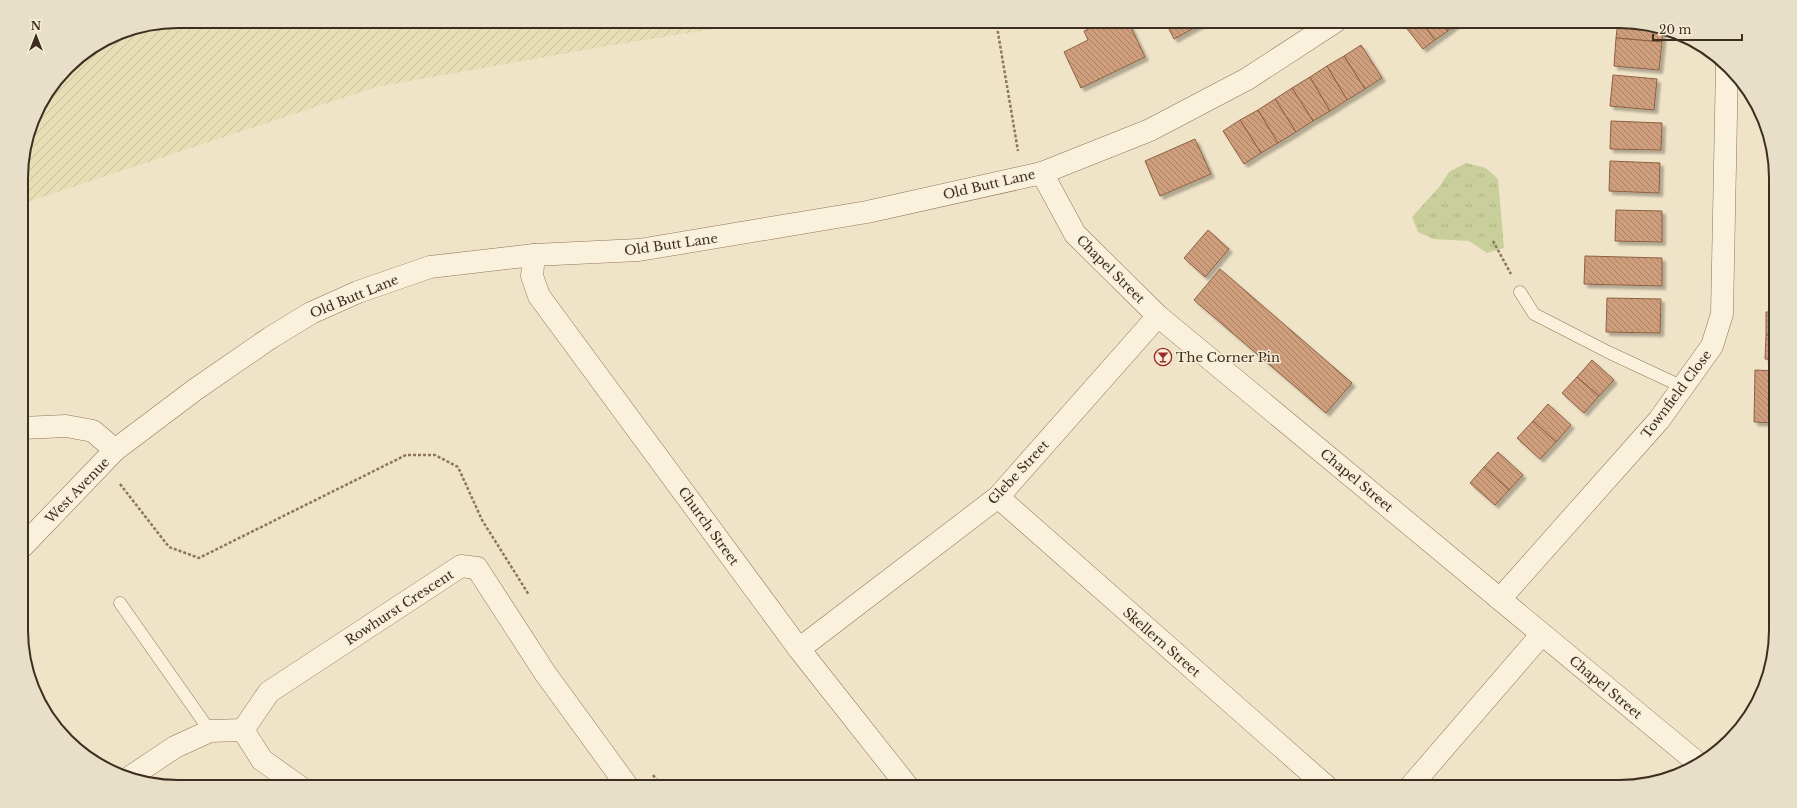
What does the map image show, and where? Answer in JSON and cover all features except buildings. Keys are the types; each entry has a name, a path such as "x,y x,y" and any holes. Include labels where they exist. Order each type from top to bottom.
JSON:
{"street":[{"name":"Old Butt Lane","path":"109,456 202,385 270,338 311,313 358,292 430,267 534,255 639,250 867,212 1032,174 1150,130 1247,79 1325,28"},
{"name":"Townfield Close","path":"1500,598 1659,420 1712,346 1722,314 1727,74"},
{"name":"Chapel Street","path":"1032,174 1075,234 1158,316 1694,760"},
{"name":"Church Street","path":"534,255 532,276 539,296 799,649 902,780"},
{"name":"Glebe Street","path":"799,649 998,498 1158,316"},
{"path":"28,428 66,426 93,431 109,456"},
{"name":"West Avenue","path":"28,541 109,456"},
{"name":"Skellern Street","path":"998,498 1319,780"},
{"name":"Rowhurst Crescent","path":"243,730 269,692 461,566 477,568 545,673 623,780"},
{"path":"1416,780 1542,634"},
{"path":"135,774 175,747 210,731 243,730 262,760 290,780"}],"lane":[{"path":"1520,292 1534,314 1610,353 1683,387"},
{"path":"120,603 210,731"}],"path":[{"path":"998,28 1032,174"},
{"path":"1493,241 1505,260 1520,292"},
{"path":"109,456 169,546 199,558 406,455 434,455 458,467 482,520 530,596"},
{"path":"648,768 657,780"}],"shaded area":[{"path":"169,28 720,28 613,45 376,87 28,202 28,169 33,139 39,121 53,95 65,79 79,65 95,53 121,39 139,33"}],"green space":[{"path":"1466,163 1486,168 1498,179 1504,248 1487,253 1469,241 1433,239 1418,232 1412,217 1440,186 1449,172"}],"place":[{"name":"The Corner Pin","path":"1163,357"}]}
